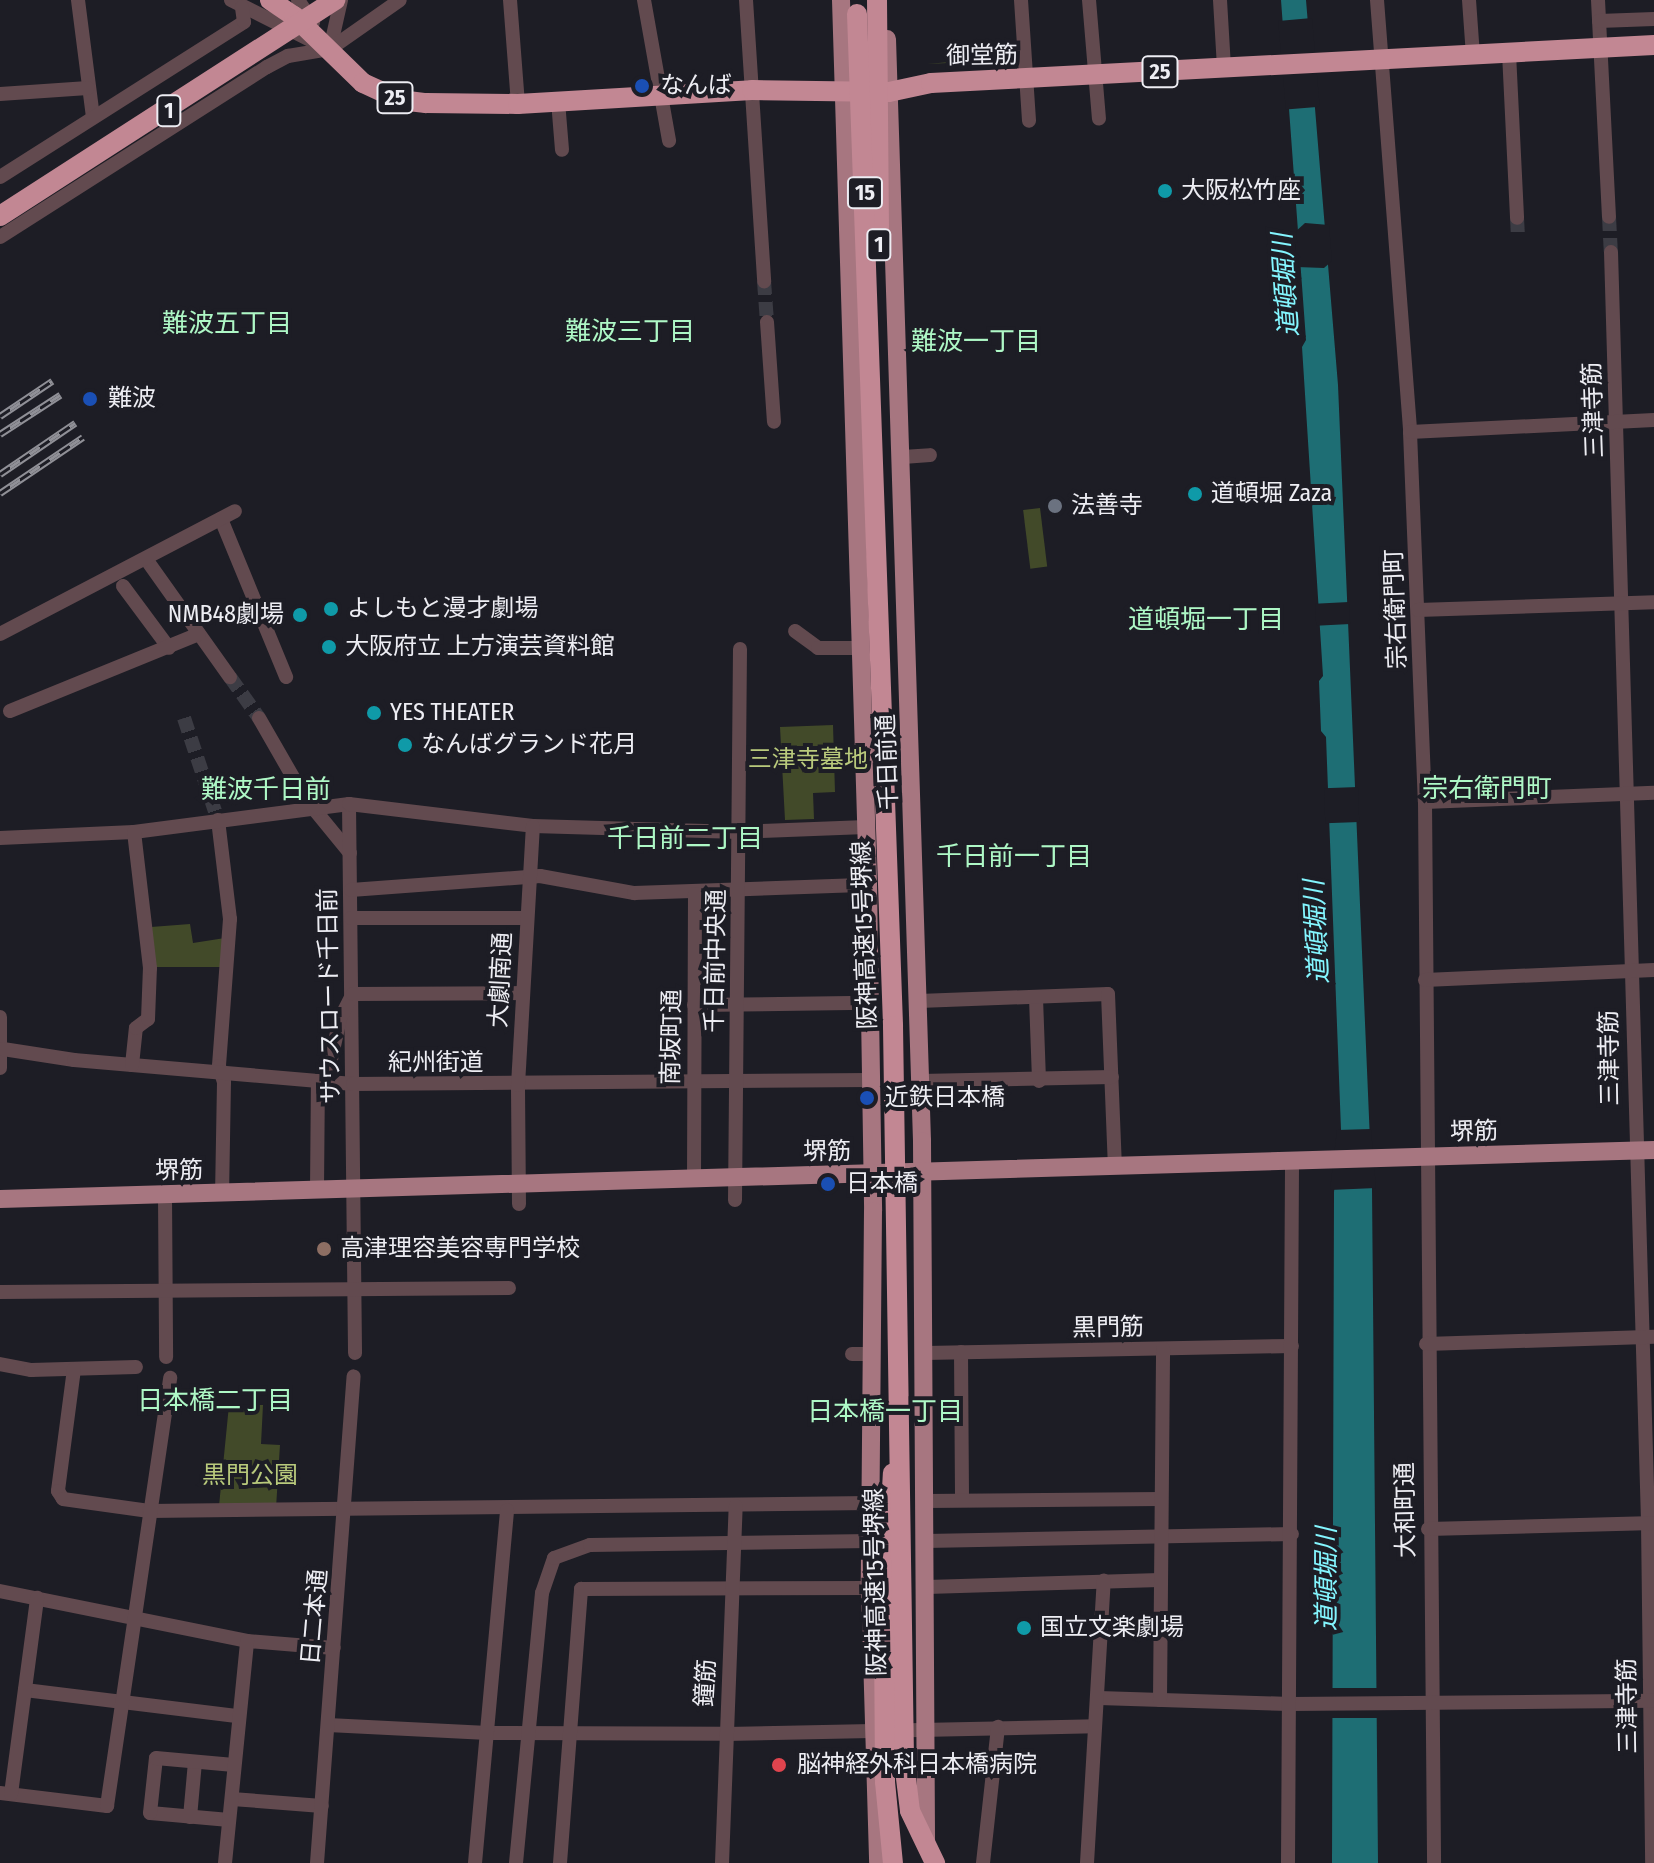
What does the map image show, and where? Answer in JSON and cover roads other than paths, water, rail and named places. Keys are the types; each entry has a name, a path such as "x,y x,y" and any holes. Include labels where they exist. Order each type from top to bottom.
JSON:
{"highway":[{"name":"25","path":"270,0 330,49"},
{"name":"1","path":"0,216 335,0"},
{"name":"1","path":"873,371 881,189 877,0"},
{"name":"阪神高速15号堺線","path":"857,5 873,371 900,1399 904,1762 910,1811 935,1863"},
{"name":"御堂筋","path":"330,49 348,72 400,100 518,104 752,90 843,94 889,92 922,84 1026,82 1654,45"},
{"path":"893,1863 885,1782 884,1632 887,1530 900,1399"}],"main road":[{"name":"千日前通","path":"841,0 868,885 873,1176 870,1588 878,1863"},
{"name":"千日前通","path":"886,0 919,1001 928,1730 925,1863"},
{"name":"堺筋","path":"0,1199 873,1176 1654,1150"}],"street":[{"path":"78,0 93,117"},
{"path":"298,0 330,49"},
{"path":"330,49 341,0"},
{"path":"0,237 267,67 288,56 330,49 400,0"},
{"path":"510,0 518,104"},
{"path":"644,0 658,96 669,141"},
{"path":"746,0 764,281"},
{"path":"1021,0 1029,121"},
{"path":"1089,0 1099,119"},
{"path":"1220,0 1224,68"},
{"name":"宗右衛門町","path":"1377,0 1410,432 1418,610 1425,802 1426,1157"},
{"path":"1469,0 1473,56"},
{"path":"1598,0 1609,217"},
{"path":"236,4 330,49"},
{"path":"0,177 244,22 236,4"},
{"path":"1599,21 1654,19"},
{"path":"1509,53 1517,218"},
{"path":"0,94 88,88"},
{"path":"558,101 562,150"},
{"name":"三津寺筋","path":"1611,252 1635,1151 1648,1338 1652,1863"},
{"path":"767,322 774,422"},
{"path":"1410,432 1654,420"},
{"path":"903,457 930,455"},
{"path":"0,634 228,515 286,677"},
{"path":"146,559 230,677"},
{"path":"123,586 169,648"},
{"path":"1418,610 1654,602"},
{"path":"795,631 818,648 862,648"},
{"path":"10,711 199,634"},
{"name":"千日前中央通","path":"735,1200 740,649"},
{"path":"259,718 315,807 351,854"},
{"path":"1425,802 1654,793"},
{"path":"0,838 134,832 349,804 533,826 739,832 866,827"},
{"name":"サウスロード千日前","path":"349,804 354,1188"},
{"path":"218,820 230,919 222,1074 222,1194"},
{"name":"大劇南通","path":"519,1204 518,1085 533,826"},
{"path":"132,1065 136,1028 148,1019 150,968 134,832"},
{"path":"351,890 530,878 634,893 695,894 868,885"},
{"name":"南坂町通","path":"694,1180 695,894"},
{"path":"351,918 526,918"},
{"path":"1425,980 1654,970"},
{"path":"317,1189 322,1082 340,1019 353,994 523,993"},
{"path":"919,1001 1108,994 1115,1167"},
{"path":"1036,998 1039,1081"},
{"path":"694,1005 869,1003"},
{"path":"0,1017 3,1049 0,1068"},
{"name":"紀州街道","path":"3,1049 132,1065 353,1084 871,1080"},
{"path":"920,1081 1039,1081 1112,1077"},
{"name":"大和町通","path":"1426,1157 1434,1863"},
{"path":"1288,1863 1292,1162"},
{"path":"354,1188 355,1353"},
{"path":"165,1196 166,1357"},
{"path":"0,1292 509,1288"},
{"path":"1426,1344 1648,1338"},
{"name":"黒門筋","path":"925,1353 1292,1346"},
{"path":"1160,1700 1163,1349"},
{"path":"961,1352 962,1500"},
{"path":"852,1354 873,1354"},
{"path":"0,1364 74,1369 136,1367"},
{"path":"74,1369 58,1491 63,1499 149,1511 347,1512 870,1503"},
{"name":"日二本通","path":"317,1863 347,1512 354,1376"},
{"path":"37,1598 25,1690 5,1793 107,1806 170,1378"},
{"path":"926,1501 1161,1499"},
{"name":"鐘筋","path":"722,1863 736,1506"},
{"path":"475,1863 507,1510"},
{"path":"1428,1529 1651,1523"},
{"path":"926,1541 1292,1534"},
{"path":"516,1863 525,1733 542,1593 554,1558 579,1546 870,1541"},
{"path":"927,1587 1160,1580"},
{"path":"1087,1863 1104,1581"},
{"path":"560,1863 581,1589 870,1588"},
{"path":"0,1591 247,1641 334,1648"},
{"path":"225,1863 247,1641"},
{"path":"25,1690 238,1716"},
{"path":"1099,1698 1290,1704 1652,1701"},
{"path":"328,1725 488,1733 726,1734 1095,1726"},
{"path":"983,1863 998,1727"},
{"path":"229,1820 150,1813 156,1758 234,1765"},
{"path":"190,1817 195,1762"},
{"path":"232,1799 322,1806"}],"water":[{"name":"道頓堀川","path":"1281,0 1306,0 1338,385 1372,1188 1378,1863 1332,1863 1334,1192 1341,1130 1326,737 1321,731 1319,681 1323,676 1302,347 1306,340"}],"tunnel":[{"path":"1609,217 1611,252"},
{"path":"1517,218 1518,236"},
{"path":"764,281 767,322"},
{"path":"230,677 259,718"},
{"path":"184,718 218,820"}],"railway":[{"path":"0,416 52,381"},
{"path":"0,434 60,395"},
{"path":"0,474 75,423"},
{"path":"0,493 83,437"}],"place":[{"name":"なんば","path":"642,86"},
{"name":"大阪松竹座","path":"1165,191"},
{"name":"難波","path":"90,399"},
{"name":"道頓堀 Zaza","path":"1195,494"},
{"name":"法善寺","path":"1055,506"},
{"name":"よしもと漫才劇場","path":"331,609"},
{"name":"NMB48劇場","path":"300,615"},
{"name":"大阪府立 上方演芸資料館","path":"329,647"},
{"name":"YES THEATER","path":"374,713"},
{"name":"なんばグランド花月","path":"405,745"},
{"name":"近鉄日本橋","path":"867,1098"},
{"name":"日本橋","path":"828,1184"},
{"name":"高津理容美容専門学校","path":"324,1249"},
{"name":"国立文楽劇場","path":"1024,1628"},
{"name":"脳神経外科日本橋病院","path":"779,1765"}],"district":[{"name":"難波五丁目","path":"227,324"},
{"name":"難波三丁目","path":"630,332"},
{"name":"難波一丁目","path":"976,342"},
{"name":"道頓堀一丁目","path":"1206,620"},
{"name":"宗右衛門町","path":"1487,789"},
{"name":"難波千日前","path":"266,790"},
{"name":"千日前二丁目","path":"685,839"},
{"name":"千日前一丁目","path":"1014,857"},
{"name":"日本橋二丁目","path":"215,1401"},
{"name":"日本橋一丁目","path":"885,1412"}],"park label":[{"name":"三津寺墓地","path":"808,760"},
{"name":"黒門公園","path":"250,1476"}]}
